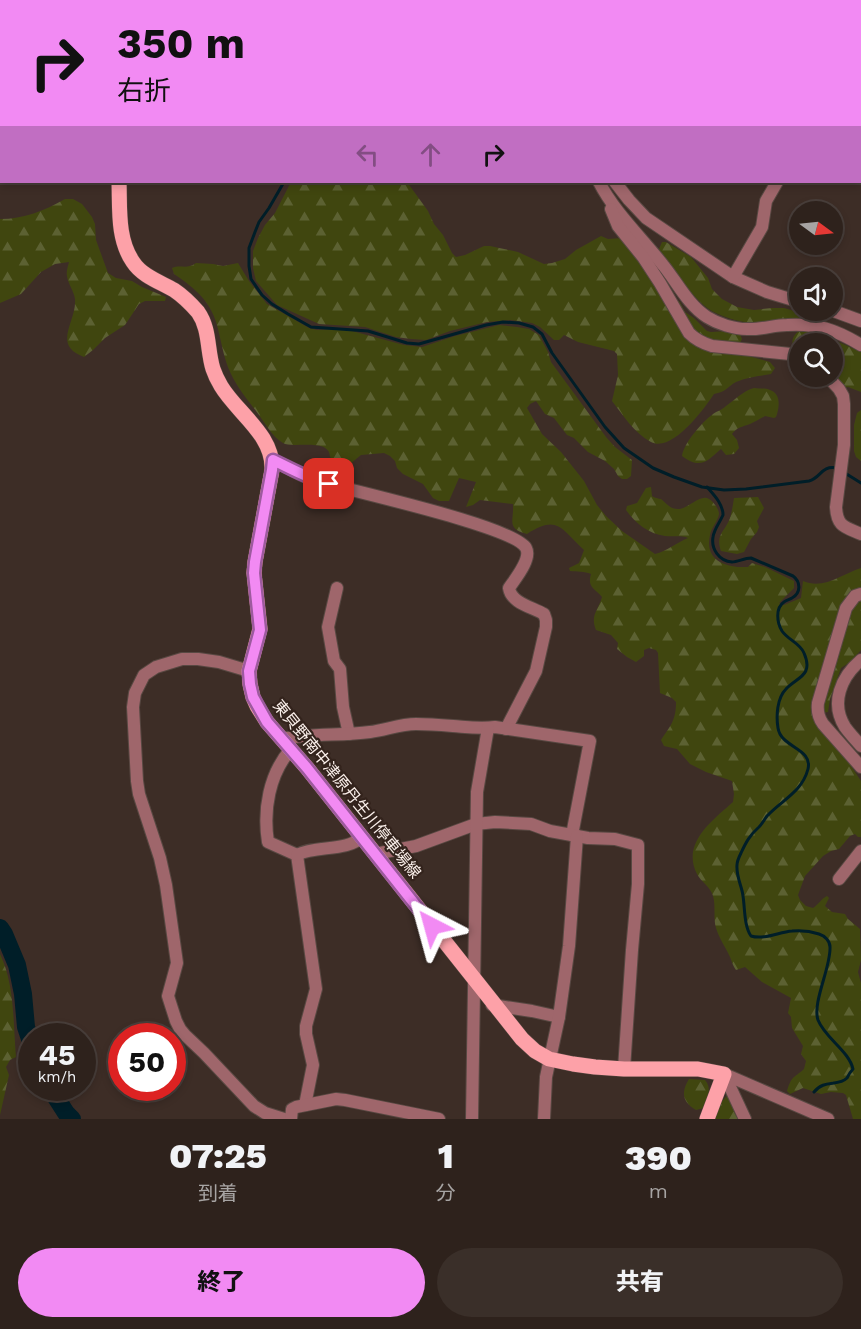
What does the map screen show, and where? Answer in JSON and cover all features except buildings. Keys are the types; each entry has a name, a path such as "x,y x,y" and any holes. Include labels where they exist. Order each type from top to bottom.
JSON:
{"main road":[{"path":"119,183 122,234 133,262 141,271 176,291 199,314 208,336 213,369 220,383 265,440 273,460"},
{"name":"東貝野南中津原丹生川停車場線","path":"273,460 255,562 254,573 260,630 249,671 253,697 267,722 287,744 495,1006 522,1039 536,1051 549,1059 595,1067 686,1068 724,1074"},
{"path":"706,1119 724,1074"}],"street":[{"path":"600,183 618,226 643,257 688,333 702,344 789,354"},
{"path":"618,183 628,200 646,218 733,277 789,299"},
{"path":"733,277 762,227 766,201 776,183"},
{"path":"605,194 693,305 707,317 748,330 787,324 822,327 861,345"},
{"path":"843,314 861,321"},
{"path":"837,387 843,396 844,445 836,507 838,521 861,534"},
{"path":"273,460 314,480 463,520 524,544 528,552 525,562 509,588 510,593 515,599 544,614 546,627 536,670 506,729"},
{"path":"337,588 328,627 334,662 340,669 343,707 349,734"},
{"path":"861,594 855,596 846,608 817,710 823,724 861,766"},
{"path":"249,671 219,662 182,659 156,667 144,675 134,700 137,781 166,885 177,963 168,996 176,1021 185,1035 254,1107 284,1119"},
{"path":"861,660 842,684 837,703 838,712 846,729 861,746"},
{"path":"361,837 354,843 297,855 268,842 267,800 287,744 299,736 370,732 407,724 495,727 591,741 575,836 571,930 559,1017 546,1077 544,1119"},
{"path":"472,1119 476,824 479,776 488,728"},
{"path":"375,854 416,846 476,824 495,822 531,824 575,836 615,839 638,845 638,884 624,1069"},
{"path":"839,879 861,851"},
{"path":"297,855 316,989 306,1026 313,1065 305,1105"},
{"path":"474,1000 559,1017"},
{"path":"724,1074 745,1119"},
{"path":"724,1074 828,1119"},
{"path":"291,1119 292,1109 336,1099 439,1119"}],"green space":[{"path":"290,183 408,183 456,257 484,246 490,246 518,252 544,264 565,259 601,236 608,239 622,238 634,252 640,265 646,267 679,326 737,353 770,362 775,368 771,374 740,380 724,391 714,394 678,436 659,444 651,442 639,434 612,401 618,375 617,354 614,351 578,342 564,335 559,340 554,340 532,323 511,320 487,322 450,331 426,340 396,337 365,327 319,324 277,305 256,281 253,268 253,251 258,238 275,213"},
{"path":"65,199 73,199 82,204 92,217 96,240 108,273 166,297 165,301 145,301 139,304 125,325 105,338 84,357 74,352 67,339 75,308 75,299 67,276 69,262 55,264 41,272 21,294 0,303 0,219 34,214"},
{"path":"662,242 666,242 691,257 708,278 712,289 722,299 737,307 754,310 784,308 789,309 789,321 813,321 814,323 753,323 729,318 713,311 683,283 666,263 659,249"},
{"path":"196,263 223,266 238,263 267,304 309,328 317,330 352,331 404,345 422,347 499,325 529,329 539,335 551,362 606,437 632,460 631,476 622,479 605,461 588,452 574,438 567,435 554,418 545,414 536,401 527,408 542,434 561,452 584,481 597,505 622,531 655,554 659,553 688,538 659,535 648,530 630,515 626,510 627,506 637,503 646,488 651,487 652,496 661,499 674,509 684,508 702,498 709,499 716,505 719,514 710,535 710,551 714,557 732,566 748,567 752,563 794,581 794,588 779,603 784,605 801,598 803,581 818,584 861,568 861,590 854,593 815,703 861,781 861,837 855,834 850,836 839,849 823,856 805,876 798,895 806,906 813,908 827,896 829,898 825,906 832,912 845,914 860,929 861,960 858,972 861,983 861,1119 853,1119 846,1095 843,1093 821,1094 803,1088 790,1094 787,1091 792,1080 804,1069 806,1061 801,1054 803,1046 792,1028 791,1017 788,1013 791,998 762,982 745,967 736,970 716,928 712,893 697,874 693,863 696,842 717,816 733,802 732,781 690,764 677,749 664,746 661,740 674,718 676,702 660,693 658,653 649,648 644,650 644,656 636,662 617,649 618,643 611,635 596,630 594,617 602,597 591,585 591,574 570,571 569,568 579,563 584,550 564,530 553,525 537,528 527,534 520,532 512,524 513,504 480,500 466,507 476,482 459,478 449,501 439,501 433,498 423,484 403,474 397,468 395,461 384,453 361,455 350,464 342,465 330,457 324,447 283,443 275,437 233,379 212,311 196,291 174,274 172,268"},
{"path":"674,301 680,302 685,312 707,331 729,331 740,334 742,339 739,345 701,340"},
{"path":"801,330 812,333 797,333"},
{"path":"843,344 861,352 861,392 848,387 844,388"},
{"path":"754,388 774,392 779,406 776,417 765,416 736,430 732,434 739,448 734,454 726,455 721,449 708,460 699,463 694,463 682,456 699,427 743,393"},
{"path":"861,410 861,461 856,457 854,451 854,425 857,413"},
{"path":"758,497 764,508 757,521 759,527 757,532 744,552 737,554 721,551 719,541 730,518 734,498"},
{"path":"861,597 861,650 841,668 828,712 822,713 845,617"},
{"path":"0,954 11,991 16,1057 10,1060 6,1067 9,1075 0,1115"},
{"path":"689,1079 705,1080 707,1083 709,1093 704,1108 696,1110 688,1104 684,1092"},
{"path":"727,1096 741,1119 714,1119 719,1104"}],"waterway":[{"path":"283,183 259,222 249,248 251,279 262,295 272,304 311,327 368,331 407,343 419,344 486,325 503,322 519,323 533,327 542,334 552,353 605,427 624,448 653,468 702,487 724,490 809,481 828,468 837,468"},
{"path":"845,473 861,483"},
{"path":"707,487 718,500 723,511 713,537 715,550 720,557 732,562 751,558 793,576 799,584 797,593 779,608 778,620 780,628 802,650 807,667 803,675 783,693 778,707 777,723 780,735 806,757 808,769 796,790 767,816 748,839 738,859 737,869 746,922 751,936 761,937 806,931 821,935 829,943 830,955 817,1004 818,1020 821,1027 847,1056 853,1069 843,1081 826,1084 814,1092"},
{"path":"0,928 17,965 26,1023"},
{"path":"58,1101 72,1119"}],"route":[{"path":"329,484 298,474 273,460 254,573 260,630 249,671 253,697 267,722 307,768 432,926"}]}
